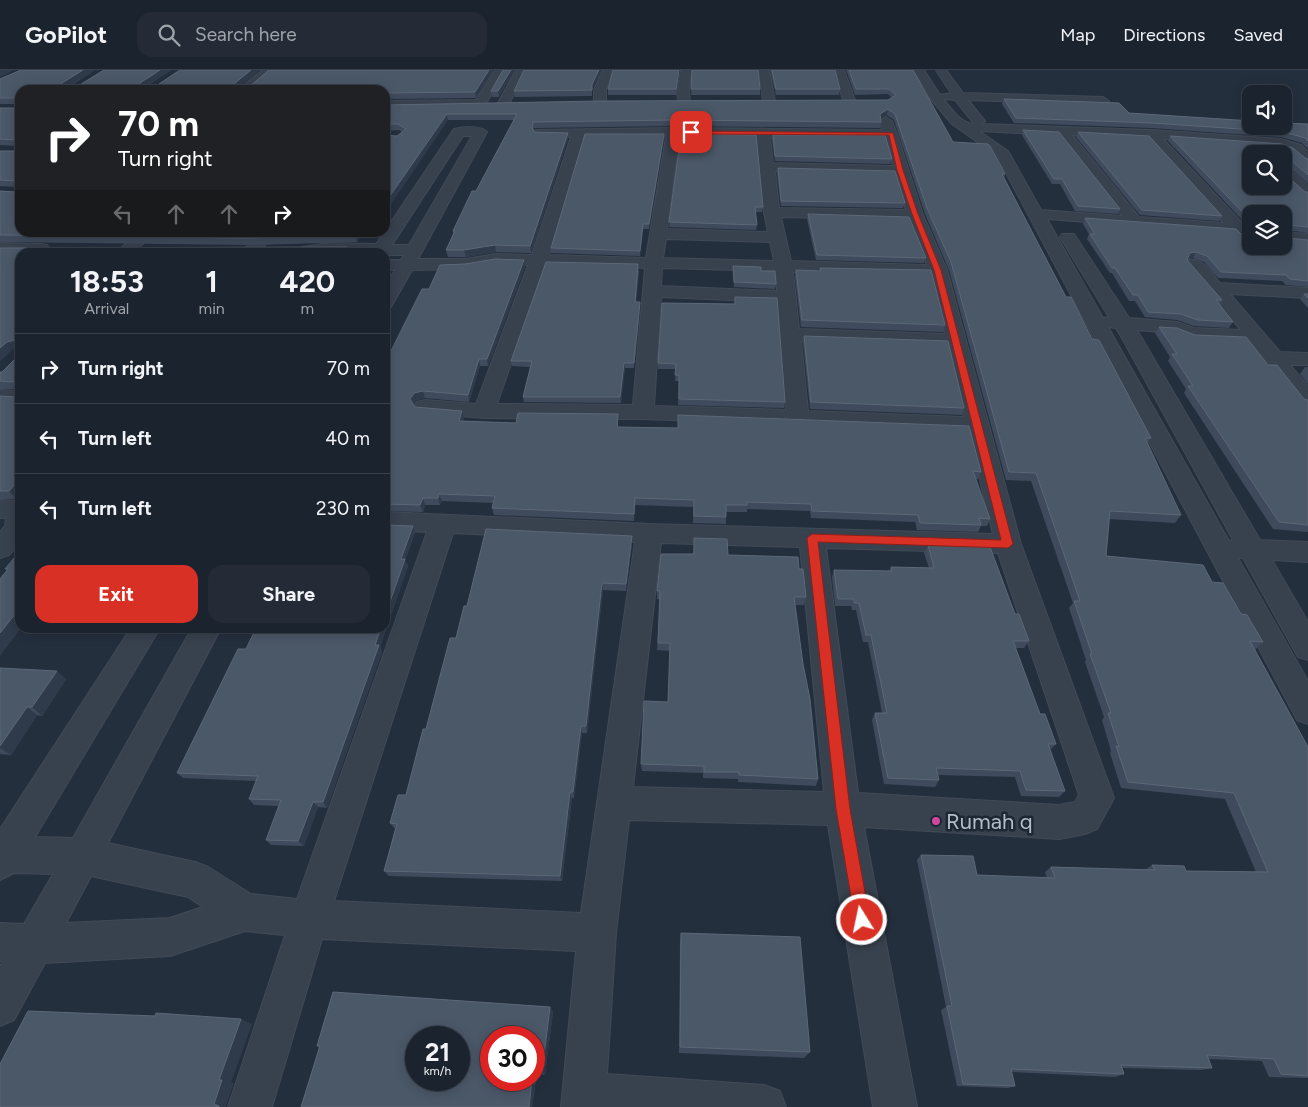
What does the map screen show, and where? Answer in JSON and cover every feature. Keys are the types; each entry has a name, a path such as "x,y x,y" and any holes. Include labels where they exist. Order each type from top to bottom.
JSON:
{"street":[{"path":"250,85 270,70"},
{"path":"496,103 500,70"},
{"path":"496,103 522,70"},
{"path":"600,102 600,90 608,70"},
{"path":"684,101 683,92 686,70"},
{"path":"764,70 769,101"},
{"path":"839,70 850,100"},
{"path":"919,70 934,96 956,121 975,127 1248,140 1288,144 1308,159"},
{"path":"941,70 969,111 975,127 1003,154 1126,330 1308,648"},
{"path":"390,101 399,92"},
{"path":"934,96 1103,101"},
{"path":"390,105 496,103"},
{"path":"540,133 763,132 889,128 900,170 915,214 938,270 1008,544 1097,798 1085,817 1059,822 843,809 614,802"},
{"path":"1061,130 1134,221"},
{"path":"390,282 396,257 459,132 481,132 396,257"},
{"path":"644,412 651,291 673,132"},
{"path":"763,132 772,212 784,266 798,417"},
{"path":"484,411 540,259 578,134"},
{"path":"1151,134 1242,229"},
{"path":"1248,140 1253,145"},
{"path":"766,167 900,170"},
{"path":"1292,179 1308,193"},
{"path":"772,212 915,214"},
{"path":"1049,222 1134,221 1242,233"},
{"path":"1049,222 1242,234"},
{"path":"1049,222 1099,328 1308,710"},
{"path":"658,234 778,237"},
{"path":"0,260 8,248 27,237"},
{"path":"124,248 141,237"},
{"path":"254,248 264,237"},
{"path":"1292,238 1308,239"},
{"path":"396,257 466,264 496,259 540,259 938,270"},
{"path":"1194,264 1257,336 1308,400"},
{"path":"1216,288 1308,293"},
{"path":"651,291 786,297"},
{"path":"1099,328 1126,330 1186,340 1190,338 1191,334 1257,336"},
{"path":"791,335 955,340"},
{"path":"1274,358 1308,360"},
{"path":"0,396 15,397"},
{"path":"426,407 484,411 644,412 978,424"},
{"path":"0,509 15,510"},
{"path":"390,521 649,533 1008,544"},
{"path":"250,1107 310,919 444,524"},
{"path":"0,548 15,531"},
{"path":"649,533 597,933 583,1101 764,1107"},
{"path":"812,538 843,809 895,1107"},
{"path":"1219,548 1308,552"},
{"path":"2,857 143,633"},
{"path":"0,1006 18,943 82,856 204,633"},
{"path":"2,857 82,856 195,880 245,912"},
{"path":"18,943 170,937 245,912 310,919 597,933"}],"building":[{"path":"21,70 83,70 62,83 62,85 15,85 15,98 0,98 0,79"},
{"path":"104,70 160,70 140,83 140,85 80,85"},
{"path":"180,70 251,70 234,85 158,85"},
{"path":"269,70 489,70 475,92 390,93 390,85 251,85"},
{"path":"503,70 511,70 498,91 491,91"},
{"path":"524,70 599,70 592,84 592,90 514,91"},
{"path":"613,70 679,70 676,89 608,89"},
{"path":"692,70 758,70 760,89 691,89"},
{"path":"772,70 835,70 840,89 776,89"},
{"path":"849,70 913,70 953,142 988,144 990,146 1005,174 1002,174 1066,297 1071,297 1092,339 1099,340 1151,438 1145,438 1181,515 1110,511 1106,556 1203,565 1212,582 1223,583 1241,614 1247,615 1263,642 1250,641 1308,747 1308,1076 1281,1074 1274,1059 1207,1055 1212,1068 1121,1065 1124,1074 1011,1069 1015,1086 963,1084 947,1006 952,1006 921,855 973,856 977,875 1055,878 1051,867 1155,870 1152,865 1184,866 1186,871 1268,872 1234,793 1128,782 1116,746 1119,747 1108,713 1111,713 1074,601 1080,601 1036,473 1009,472 951,262 927,208 895,114 888,109 880,114 881,122 673,120 533,122 534,132 568,133 530,246 495,245 464,250 446,250 472,191 476,191 517,114 447,114 390,196 390,135 397,136 406,129 398,124 390,124 390,105 600,101 888,100 896,95 889,89 856,89"},
{"path":"1004,99 1119,103 1129,113 1242,120 1242,129 1153,123 1016,118"},
{"path":"0,108 15,108 15,140 0,139"},
{"path":"1292,123 1308,124 1308,141 1305,138 1292,134"},
{"path":"1023,130 1059,132 1120,209 1078,206 1062,179 1054,179"},
{"path":"1078,132 1149,136 1222,216 1142,210"},
{"path":"585,134 664,134 649,224 643,224 640,251 551,248"},
{"path":"681,134 756,135 763,207 755,207 757,225 669,222"},
{"path":"773,135 885,135 892,159 775,156"},
{"path":"1170,136 1285,145 1242,145 1242,195 1292,195 1292,180 1305,192 1308,192 1308,227 1292,225 1292,205 1242,205 1242,212"},
{"path":"1292,148 1308,159 1308,175 1293,162"},
{"path":"0,151 15,151 15,181 0,180"},
{"path":"778,168 895,171 905,203 781,201"},
{"path":"0,191 15,192 15,235 0,235"},
{"path":"808,214 909,217 926,258 817,255"},
{"path":"1085,218 1236,229 1242,235 1242,255 1292,255 1292,238 1308,240 1308,281 1290,279 1286,275 1221,272 1207,256 1196,252 1190,253 1187,260 1222,300 1216,300 1233,322 1198,320 1181,314 1148,312 1138,295 1133,295 1115,268 1112,268 1090,234 1095,234"},
{"path":"165,237 283,237 247,238"},
{"path":"347,247 15,248 15,340 7,342 0,348 0,248"},
{"path":"495,259 524,260 487,359 479,359 468,395 423,391 414,393 410,399 415,407 462,411 459,421 516,423 518,413 618,414 617,427 678,428 678,415 969,426 981,472 973,471 990,519 979,518 981,525 920,523 918,515 812,511 811,504 747,502 747,505 726,505 726,517 694,516 694,500 635,498 634,514 492,508 495,496 439,494 438,498 423,498 420,505 390,504 390,353 422,289 429,289 440,265 465,264"},
{"path":"546,262 638,264 635,302 640,302 634,363 624,363 620,397 523,397 532,361 511,361"},
{"path":"733,266 761,267 761,271 775,271 776,284 734,282"},
{"path":"820,268 931,270 945,325 802,320 796,270 821,271"},
{"path":"735,297 777,298 785,402 679,399 679,375 675,375 676,364 658,363 662,303 735,304"},
{"path":"1159,327 1177,328 1195,335 1246,337 1268,365 1277,365 1304,399 1308,400 1308,525 1279,522 1188,386 1193,386 1172,354 1177,354"},
{"path":"804,336 948,341 964,408 811,402"},
{"path":"15,359 15,382 0,381 0,372"},
{"path":"0,396 15,397 15,484 9,491 0,491"},
{"path":"390,525 413,526 401,559 405,559 390,602"},
{"path":"486,529 632,536 626,584 602,583 586,726 581,726 573,792 570,792 560,876 384,871 397,824 390,823 398,795 406,795 450,638 456,638 464,606 467,606"},
{"path":"694,538 727,539 728,555 798,557 799,569 803,569 806,597 794,597 810,699 818,779 739,775 739,772 704,772 704,766 641,764 644,701 668,702 670,643 658,643 660,591 657,591 661,554 694,554"},
{"path":"928,545 990,547 1015,614 1019,614 1029,641 1013,641 1040,714 1045,714 1056,744 1048,744 1065,791 1026,790 1020,771 936,768 939,780 888,778 875,713 887,713 871,635 866,635 859,603 854,603 854,599 838,599 834,570 892,571 891,567 934,568"},
{"path":"15,557 15,614 0,633 0,579 8,569 5,569"},
{"path":"254,633 379,633 375,645 379,645 323,802 313,802 298,841 266,840 281,800 249,799 258,776 177,773 238,649 246,649"},
{"path":"0,668 57,671 32,707 27,707 0,746"},
{"path":"681,933 800,937 810,1052 680,1047"},
{"path":"333,992 550,1007 545,1048 545,1026 480,1026 480,1091 531,1091 529,1107 301,1107 320,1046 317,1046"},
{"path":"28,1011 155,1016 156,1013 241,1019 219,1080 222,1080 214,1104 219,1107 0,1107 0,1064"}],"place":[{"name":"Rumah q","path":"936,821"}],"route":[{"path":"691,132 891,134 900,170 915,214 938,270 1008,544 812,538 843,809 862,920"}]}
